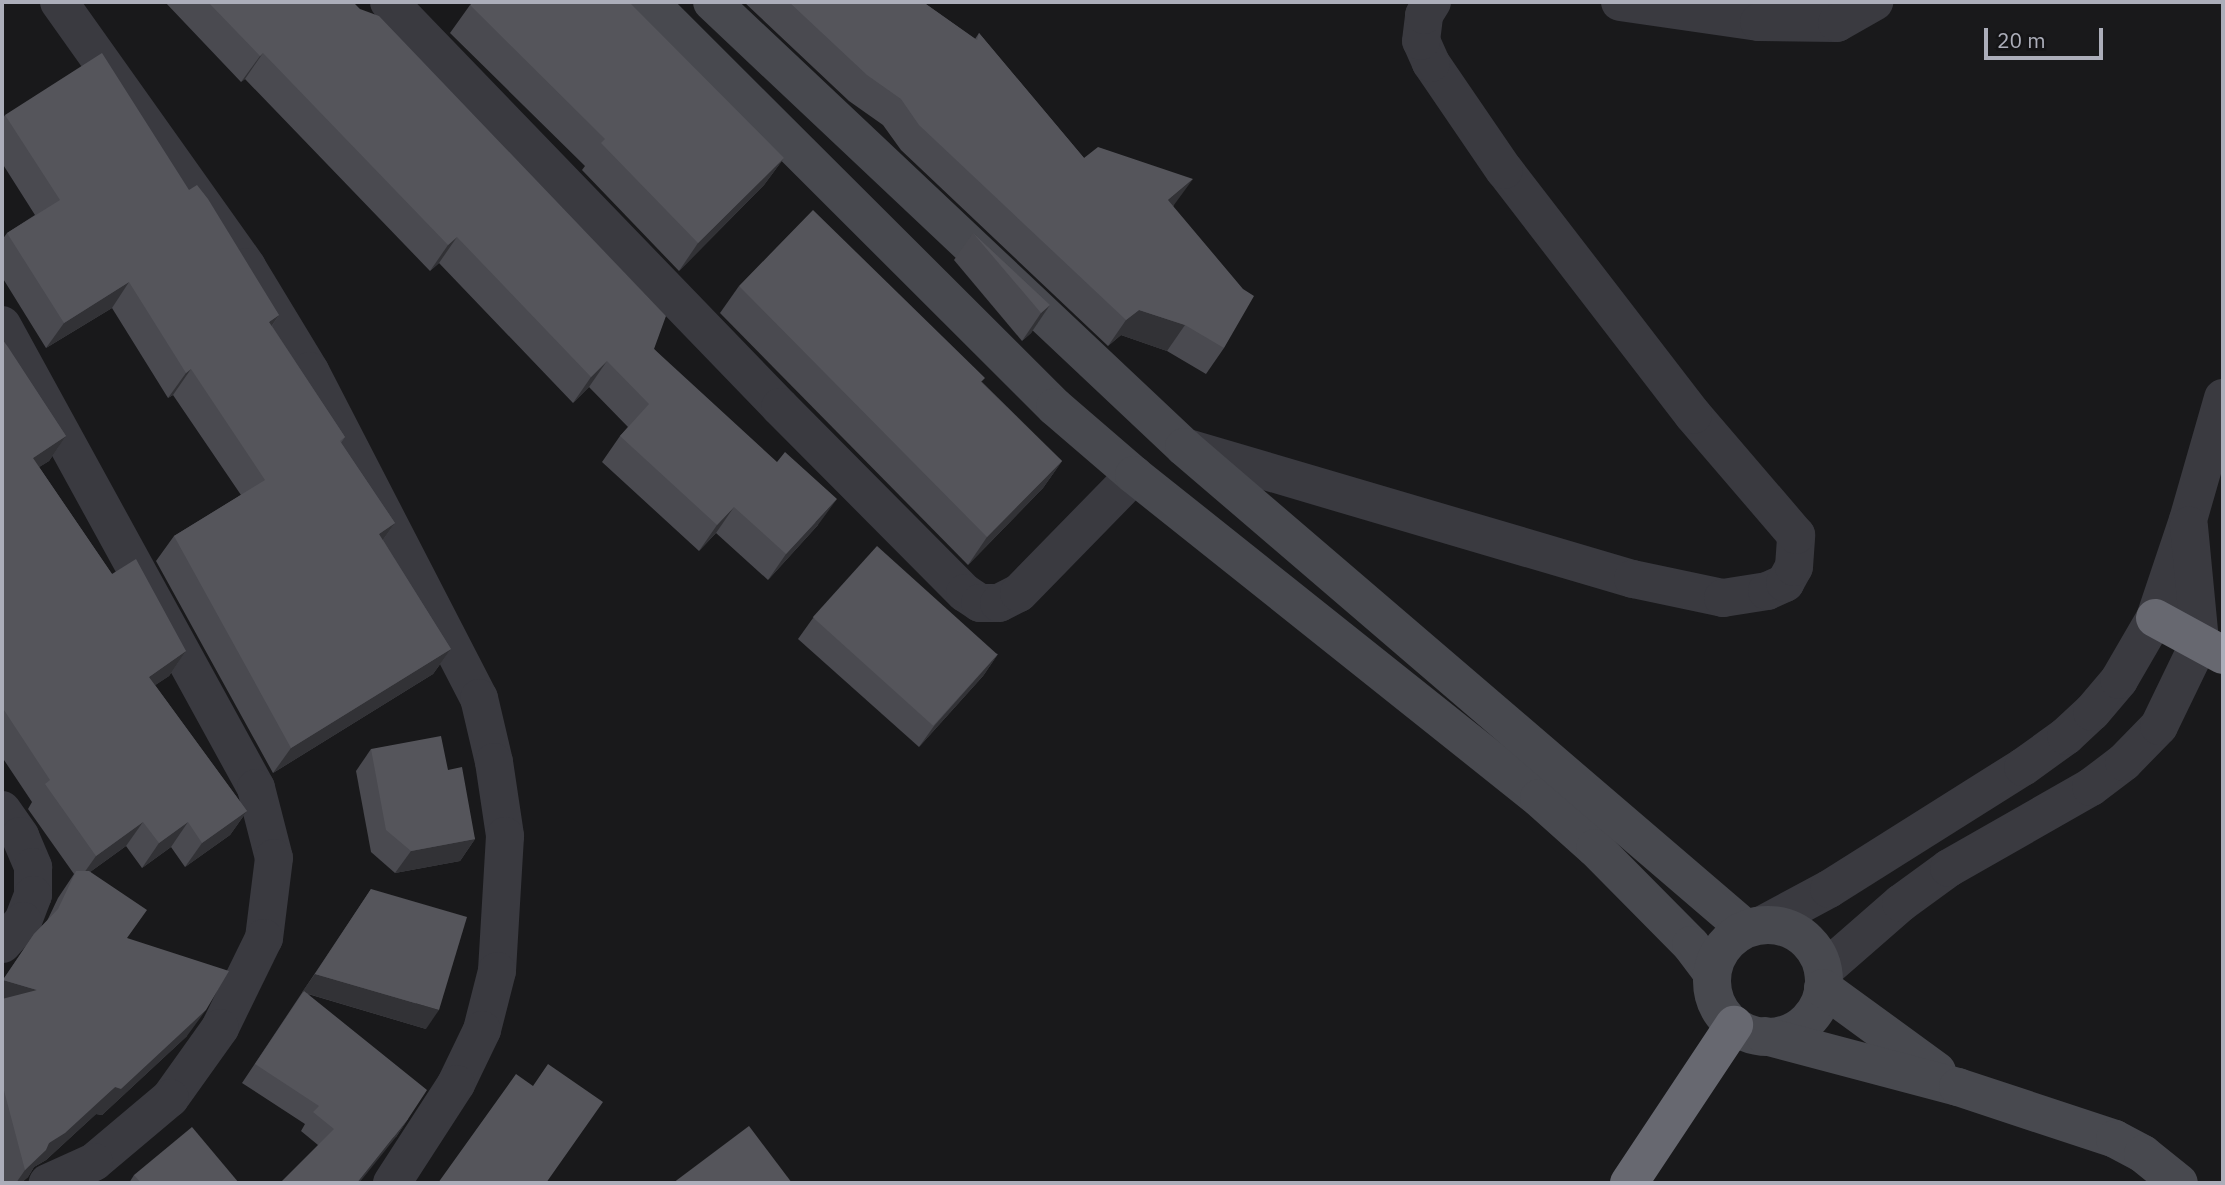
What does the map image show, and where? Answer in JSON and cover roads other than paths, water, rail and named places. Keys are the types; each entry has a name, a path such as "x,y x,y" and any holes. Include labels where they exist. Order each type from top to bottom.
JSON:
{"highway":[{"path":"2155,618 2212,648"},
{"path":"1629,1183 1750,1031"}],"street":[{"path":"59,2 247,267 310,371 479,698 494,762 505,836 497,971 482,1030 461,1073 392,1183"},
{"path":"389,2 780,407 965,593 980,603 999,603 1019,593 1134,475"},
{"path":"649,2 1055,407 1134,475 1539,798 1595,848 1690,945 1712,973 1716,1002 1750,1031 1958,1087 2115,1139 2143,1154 2179,1183"},
{"path":"712,2 1184,447 1754,927 1779,926 1795,932 1818,955 1823,980 1958,1087"},
{"path":"1184,447 1633,579 1723,598 1768,591 1785,583 1794,567 1796,535 1693,415 1504,170 1431,62 1421,41 1424,15 1432,2"},
{"path":"1620,2 1759,22 1836,23 1874,2"},
{"path":"2,325 256,788 274,858 264,938 220,1028 170,1098 94,1162 48,1183"},
{"path":"1712,973 1723,947 1754,927 1852,874 2066,736 2119,680 2155,618 2188,520 2223,398"},
{"path":"1750,1031 1797,1029 1810,1018 1823,980 1901,903 1949,868 2091,787 2124,762 2158,726 2212,648 2188,520"},
{"path":"2,810 20,836 33,867 33,895 23,921 2,944"}]}
